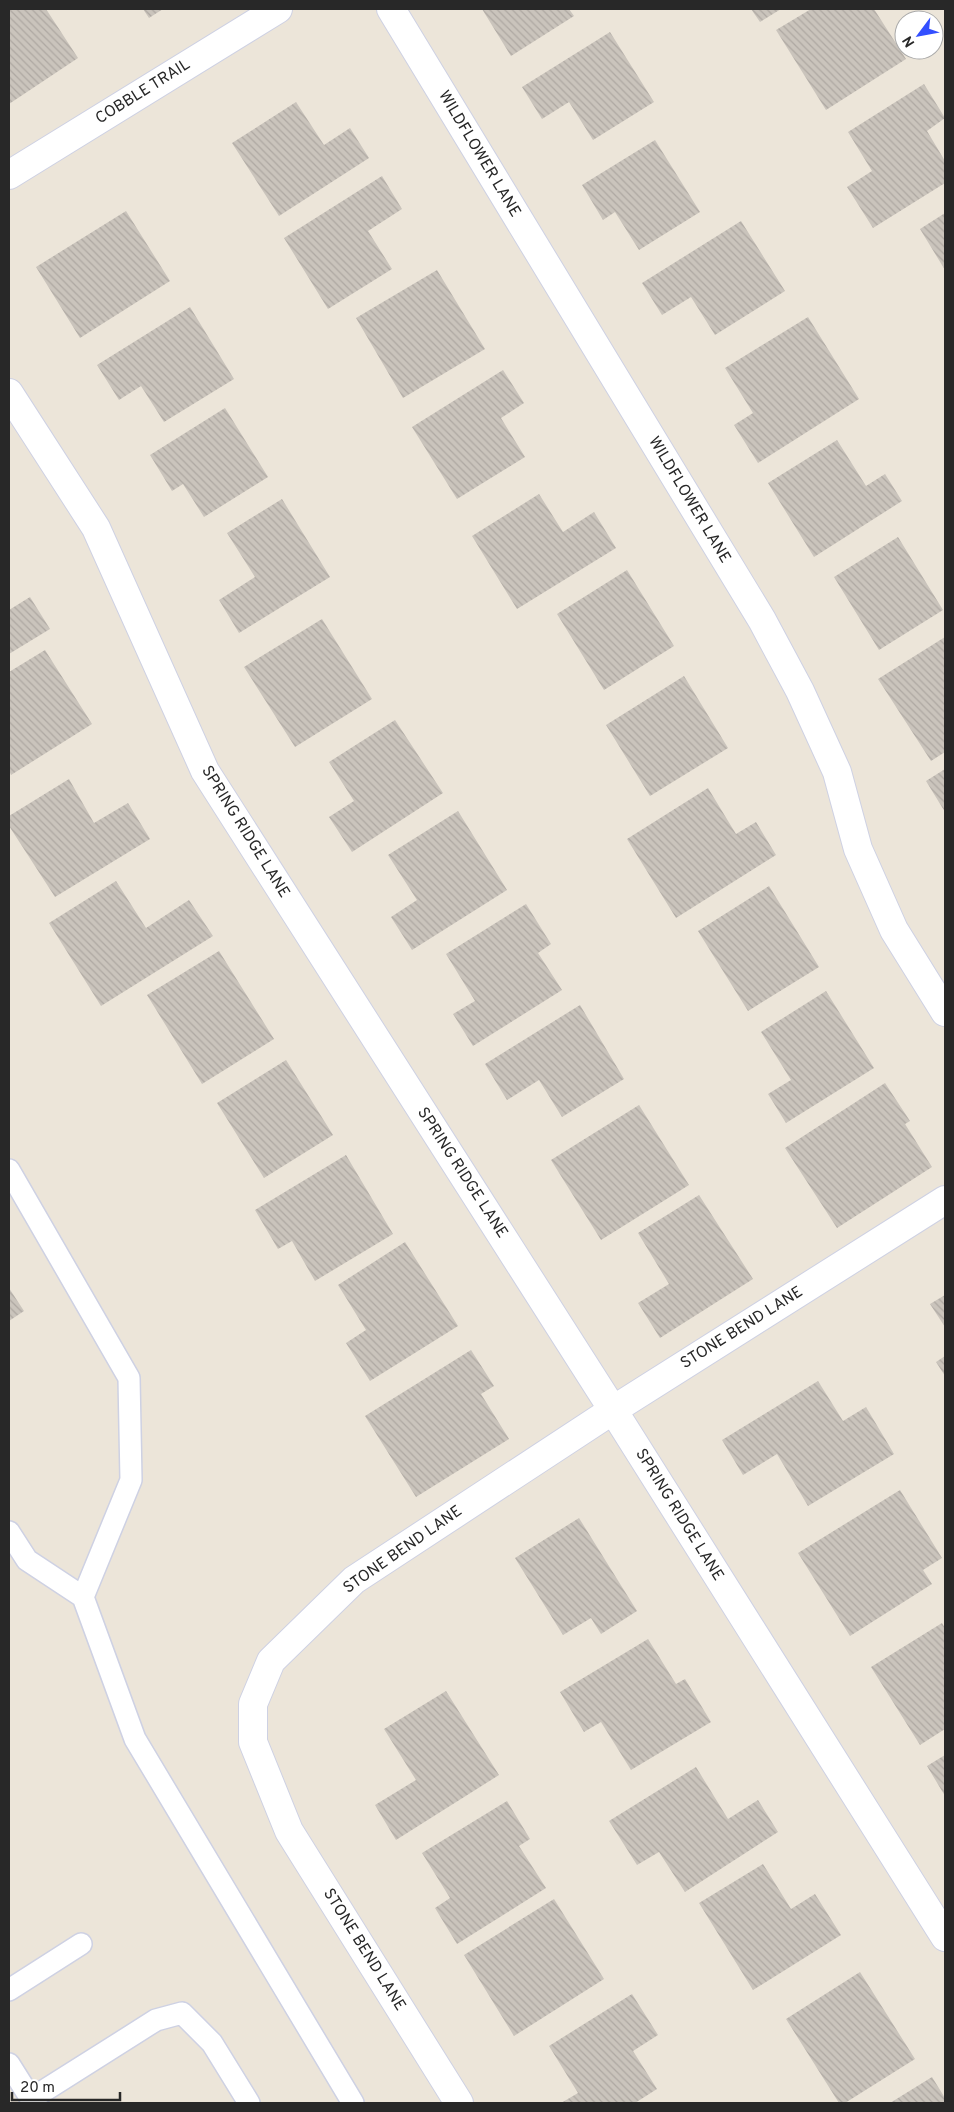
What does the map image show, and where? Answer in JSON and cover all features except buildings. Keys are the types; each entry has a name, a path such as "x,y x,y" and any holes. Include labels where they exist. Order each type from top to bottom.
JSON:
{"street":[{"name":"COBBLE TRAIL","path":"9,174 278,9"},
{"name":"WILDFLOWER LANE","path":"391,9 766,628 800,691 837,772 858,849 894,930 945,1012"},
{"name":"SPRING RIDGE LANE","path":"9,394 96,528 205,771 613,1410 945,1937"},
{"name":"STONE BEND LANE","path":"459,2103 289,1832 253,1742 253,1704 272,1661 354,1580 613,1410 945,1200"}],"lane":[{"path":"9,1170 129,1378 131,1480 83,1597"},
{"path":"9,1532 27,1560 83,1597 135,1739 353,2103"},
{"path":"9,1990 81,1944"},
{"path":"9,2064 32,2101 156,2020 182,2013 212,2043 249,2103"}]}
